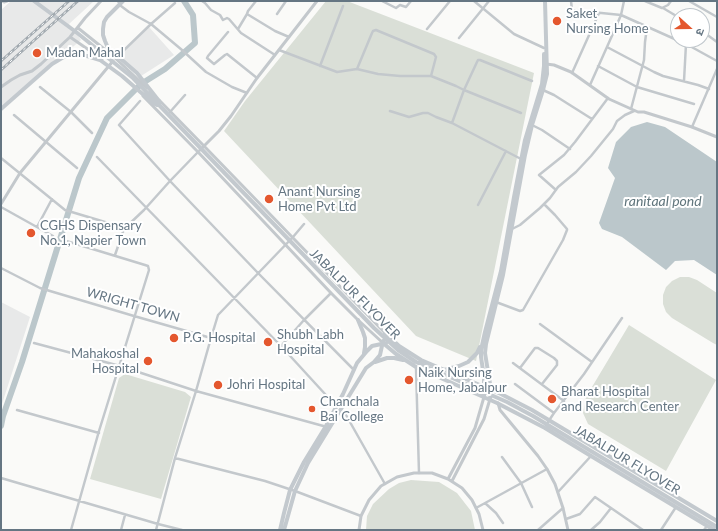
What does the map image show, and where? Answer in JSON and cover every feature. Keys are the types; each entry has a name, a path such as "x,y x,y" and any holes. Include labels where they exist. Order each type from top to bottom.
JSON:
{"main road":[{"name":"JABALPUR FLYOVER","path":"34,1 76,32 133,78 369,323 398,350 416,362 507,402 533,416 717,527"},
{"path":"123,1 104,22 103,36 108,48 137,74 159,101 160,106"},
{"path":"490,399 491,390 485,353 489,330 503,275 525,155 547,74 544,48 544,1"},
{"path":"484,396 481,357 483,342 501,271 528,128 542,84 546,64 544,1"},
{"path":"1,109 52,64 62,58 79,55 100,60 122,76 153,103 160,106"},
{"path":"358,320 364,332 365,338 363,356"},
{"path":"385,333 394,342 421,360 501,394 550,419 717,521"},
{"path":"280,530 284,513 304,462 338,408 366,368 380,355 385,333"},
{"path":"338,408 357,363 372,346 394,342"},
{"path":"443,370 468,362 477,353 483,342"},
{"path":"383,343 416,367 498,402 545,428 676,507 705,528 714,530"},
{"path":"374,362 387,358 406,361"},
{"path":"653,493 658,486"},
{"path":"284,530 293,490"}],"street":[{"path":"2,1 7,1"},
{"path":"1,87 20,75 37,68 70,37 94,6 101,1"},
{"path":"118,1 121,6 129,12 151,24 206,72 232,87 247,93"},
{"path":"202,1 224,20 227,18 230,19 241,33 275,54"},
{"path":"277,14 286,1"},
{"path":"115,255 124,229 219,131 275,54 317,1"},
{"path":"382,1 396,8 400,5 406,7 411,1"},
{"path":"427,29 450,1"},
{"path":"474,1 514,34 544,48"},
{"path":"459,38 489,1"},
{"path":"571,1 572,10 621,15 670,37"},
{"path":"590,84 621,15 624,1"},
{"path":"645,1 670,12"},
{"path":"662,8 668,5 671,1"},
{"path":"689,1 717,17"},
{"path":"238,29 254,2"},
{"path":"1,204 20,173 115,58 175,3"},
{"path":"320,66 343,6"},
{"path":"572,73 599,13"},
{"path":"248,14 289,38"},
{"path":"631,108 643,67 647,27"},
{"path":"78,28 115,58 141,82 385,333"},
{"path":"357,69 372,33 376,30 432,52 435,55 436,60 430,76"},
{"path":"228,32 207,58 214,64 227,54 245,70 257,78"},
{"path":"70,37 110,65 134,88 198,152 331,293 383,343"},
{"path":"607,47 643,67 663,76 709,88"},
{"path":"684,81 686,48"},
{"path":"693,48 717,61"},
{"path":"279,50 337,72 357,69 378,74 430,76 438,78 521,113"},
{"path":"452,123 464,90 478,60 532,80"},
{"path":"546,64 554,65 572,73 590,84 608,98 638,112 644,112 692,127 717,137"},
{"path":"598,66 637,87 694,104"},
{"path":"692,127 717,70"},
{"path":"40,86 71,112 92,133"},
{"path":"543,90 554,95 592,119"},
{"path":"170,112 185,96"},
{"path":"556,190 539,176 570,149 608,98"},
{"path":"140,101 119,124 170,181 354,370"},
{"path":"511,230 520,226 544,204 556,190 591,156 605,140 617,122 625,115 635,110"},
{"path":"390,111 409,117 428,113 452,123 521,159"},
{"path":"14,115 77,168"},
{"path":"532,125 570,149"},
{"path":"478,204 506,151"},
{"path":"97,157 346,415 385,484"},
{"path":"1,158 65,210 125,228"},
{"path":"37,227 52,199"},
{"path":"496,302 520,311 523,310 563,240 567,229 544,204"},
{"path":"1,208 53,236"},
{"path":"156,530 175,458 218,315 304,224"},
{"path":"63,240 148,266 149,270 71,530"},
{"name":"WRIGHT TOWN","path":"1,268 40,288 211,338"},
{"path":"280,346 331,293"},
{"path":"545,428 554,413 592,362 622,318"},
{"path":"540,324 592,362"},
{"path":"34,343 120,366 196,391 327,427"},
{"path":"520,368 535,348 538,348 554,358 557,361 557,365 542,384"},
{"path":"513,363 564,401"},
{"path":"416,367 419,473"},
{"path":"515,384 554,413"},
{"path":"501,394 498,402 500,410 547,469 558,492 568,530"},
{"path":"448,479 475,428 484,396"},
{"path":"452,481 484,419 490,399"},
{"path":"16,410 99,434"},
{"path":"502,456 521,483 532,507"},
{"path":"558,492 591,456"},
{"path":"175,458 265,481 361,516"},
{"path":"476,508 547,469"},
{"path":"359,530 361,516 369,500 381,486 397,477 414,473 432,473 452,481 462,488 472,500 479,514 483,530"},
{"path":"1,478 125,515 182,530"},
{"path":"566,519 580,514 595,497 643,530"},
{"path":"486,503 503,522"},
{"path":"661,530 676,507"},
{"path":"538,530 563,508"},
{"path":"591,530 600,522 611,508"},
{"path":"121,530 125,515"}],"shaded area":[{"path":"11,1 94,1 69,24 81,40 1,108 1,10"},
{"path":"326,1 347,1 534,73 476,361 416,336 224,131 245,101"},
{"path":"149,27 174,55 141,76 120,56"},
{"path":"680,277 689,277 697,280 717,293 717,345 672,318 666,312 663,304 663,295 666,287 672,281"},
{"path":"1,302 30,317 1,407"},
{"path":"629,325 716,380 666,471 588,424 583,413 586,397"},
{"path":"125,374 185,392 191,397 161,499 90,479 119,378"},
{"path":"411,480 439,482 457,493 471,511 475,530 366,530 367,516 373,504 389,489 399,483"}],"water":[{"name":"ranitaal pond","path":"647,122 665,127 717,162 717,275 694,260 675,261 666,270 622,237 602,229 599,223 615,178 608,168 616,142 631,127"}],"waterway":[{"path":"1,426 79,178 107,118 141,84 165,69 195,43 193,15 184,1"}],"railway":[{"path":"1,61 69,1"},
{"path":"1,70 78,1"}],"place":[{"name":"Saket Nursing Home","path":"557,21"},
{"name":"Madan Mahal","path":"37,53"},
{"name":"Anant Nursing Home Pvt Ltd","path":"269,199"},
{"name":"CGHS Dispensary No.1, Napier Town","path":"31,233"},
{"name":"P.G. Hospital","path":"174,338"},
{"name":"Shubh Labh Hospital","path":"268,342"},
{"name":"Mahakoshal Hospital","path":"148,361"},
{"name":"Naik Nursing Home, Jabalpur","path":"409,380"},
{"name":"Johri Hospital","path":"218,385"},
{"name":"Bharat Hospital and Research Center","path":"552,399"},
{"name":"Chanchala Bai College","path":"312,409"}]}
